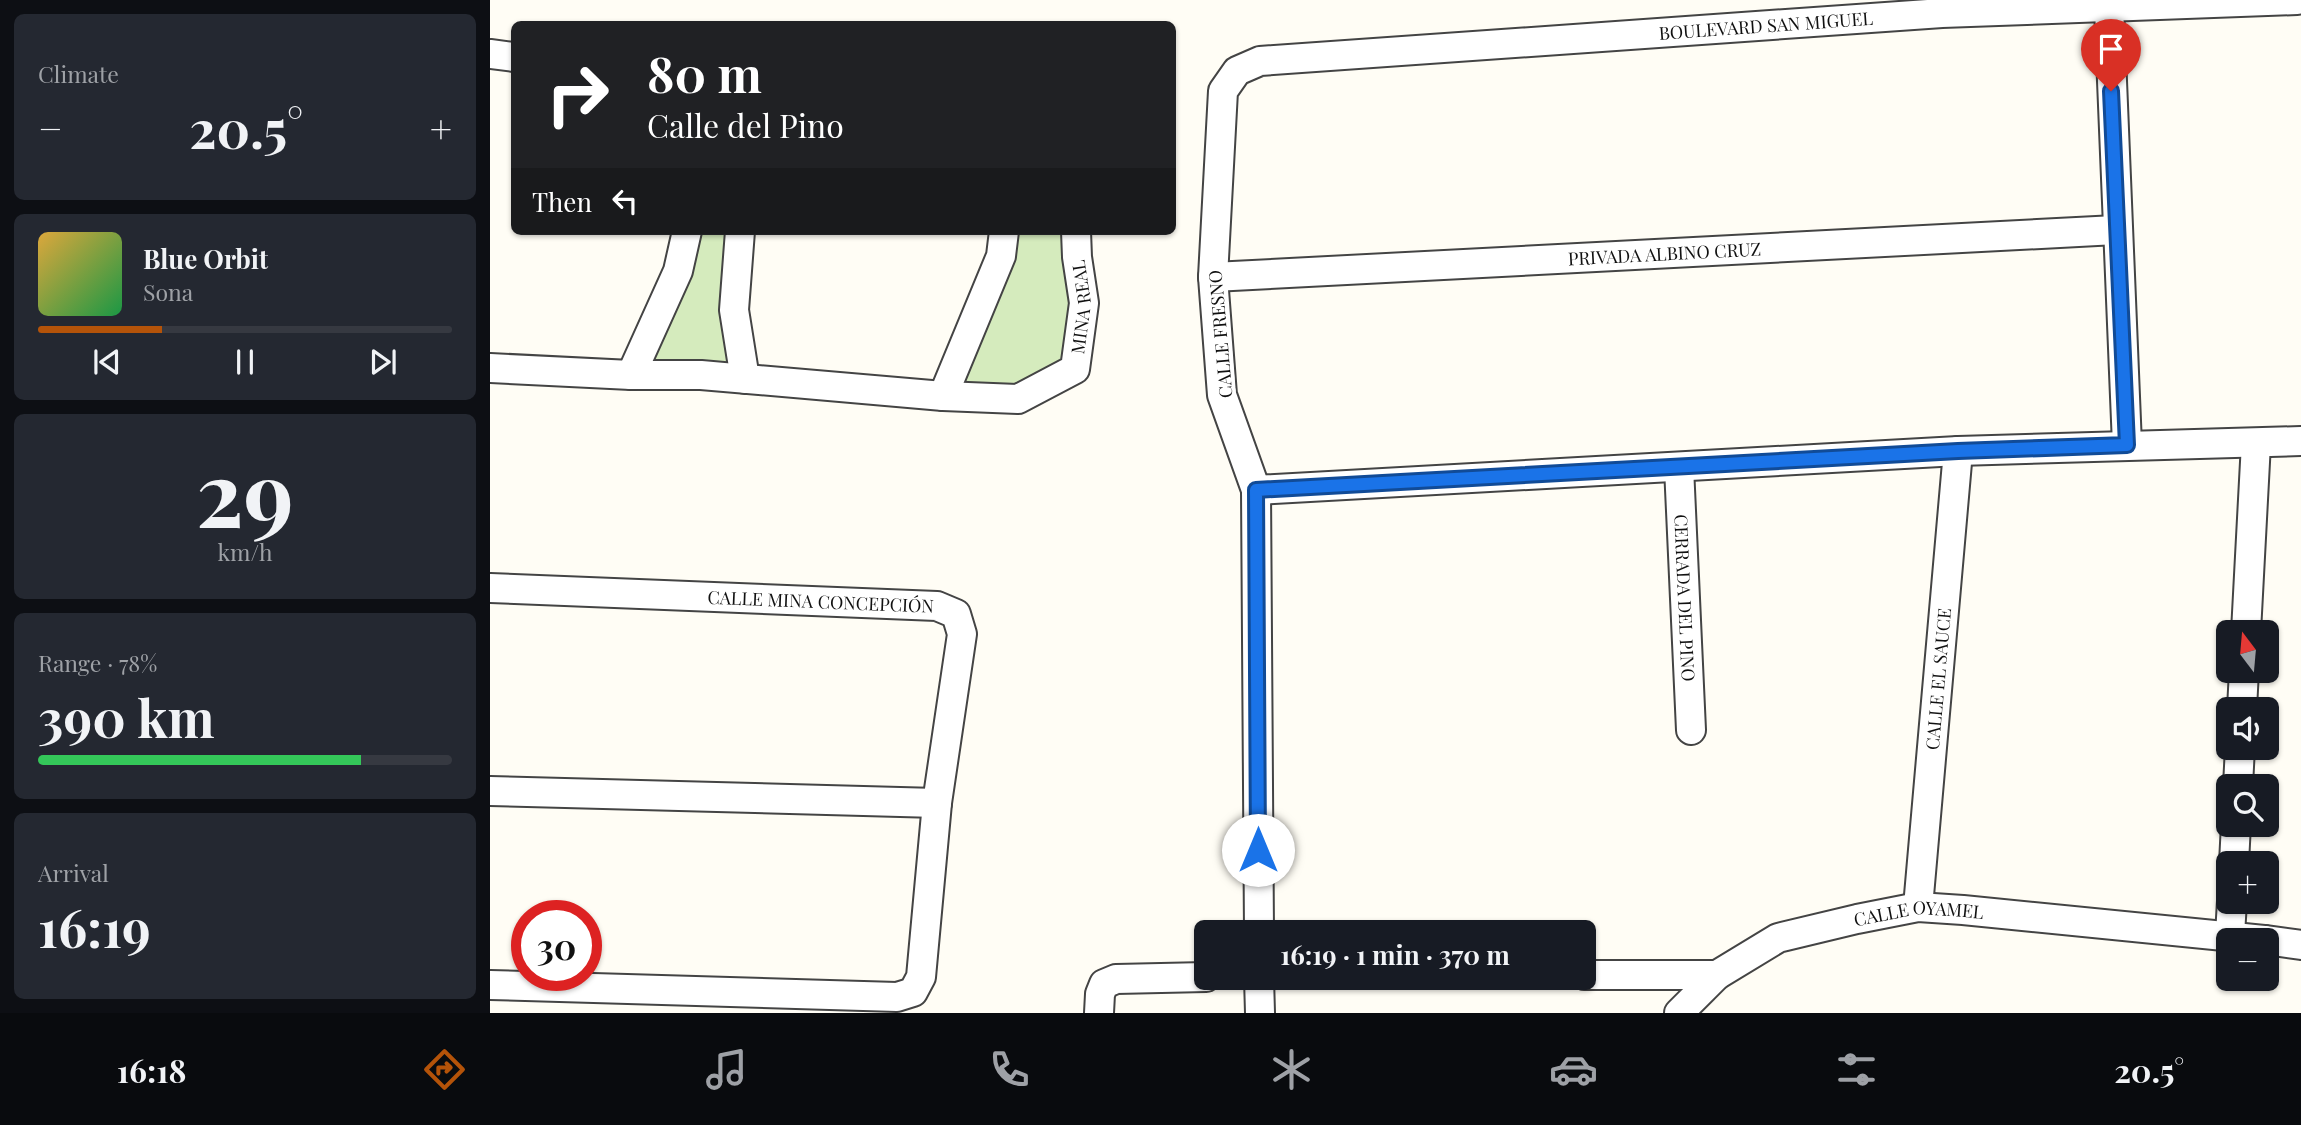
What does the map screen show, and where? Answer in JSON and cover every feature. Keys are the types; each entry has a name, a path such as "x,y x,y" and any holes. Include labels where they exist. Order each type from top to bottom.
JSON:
{"street":[{"name":"BOULEVARD SAN MIGUEL","path":"1237,71 1260,61 1928,14 2065,5 2109,8 2297,0"},
{"path":"2109,8 2116,230 2127,445"},
{"path":"490,54 511,57"},
{"name":"CALLE FRESNO","path":"1237,71 1223,91 1213,277 1222,395 1256,490 1259,920"},
{"name":"PRIVADA ALBINO CRUZ","path":"1213,277 2116,230"},
{"path":"631,375 678,271 686,235"},
{"path":"740,235 734,310 745,379"},
{"path":"943,396 1001,256 1004,235"},
{"name":"MINA REAL","path":"490,368 631,375 701,375 943,396 1018,399 1075,369 1084,303 1076,235"},
{"path":"1256,490 1958,451 2301,441"},
{"path":"2247,620 2256,443"},
{"name":"CALLE EL SAUCE","path":"1918,907 1958,451"},
{"name":"CERRADA DEL PINO","path":"1679,467 1691,730"},
{"name":"CALLE MINA CONCEPCIÓN","path":"490,588 937,606 956,614 962,634 937,803 921,977 913,992 897,997 490,985"},
{"path":"490,791 937,803"},
{"name":"CALLE OYAMEL","path":"1679,1013 1717,975 1778,938 1918,907 2216,934"},
{"name":"CALLE OYAMEL","path":"2279,942 2301,945"},
{"path":"1596,975 1717,975"},
{"path":"1099,1013 1100,994 1104,984 1116,979 1194,977"},
{"path":"1259,990 1260,1013"}],"green space":[{"path":"685,235 740,235 745,379 631,375"},
{"path":"1003,235 1076,235 1075,369 1018,399 956,397"}],"route":[{"path":"1258,850 1256,490 1958,451 2127,445 2111,91"}]}
